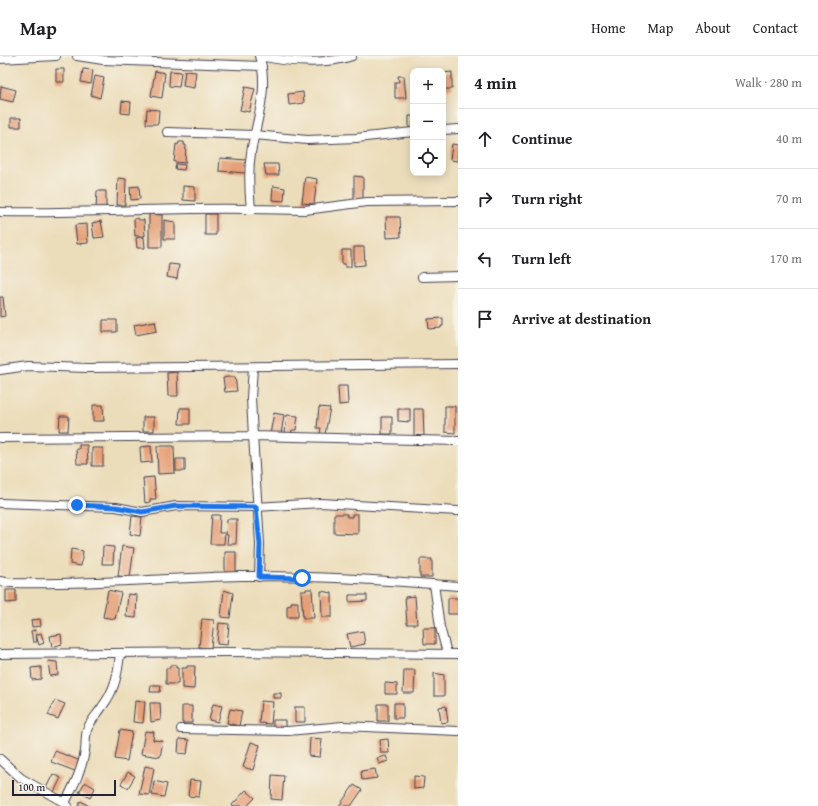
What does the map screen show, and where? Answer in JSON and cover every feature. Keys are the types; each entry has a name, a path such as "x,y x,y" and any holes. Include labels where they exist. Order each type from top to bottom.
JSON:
{"street":[{"path":"0,59 56,56"},
{"path":"77,56 103,60 262,66"},
{"path":"251,209 249,178 263,91 260,56 294,61 330,61 352,56"},
{"path":"446,130 458,129"},
{"path":"167,132 255,135 307,140 356,138 410,132"},
{"path":"0,212 56,213 151,209 305,210 367,202 458,201"},
{"path":"422,277 458,276"},
{"path":"0,370 28,366 88,368 458,364"},
{"path":"253,367 251,398 256,507 260,544 259,577"},
{"path":"0,438 253,436 458,441"},
{"path":"0,503 116,507 142,512 176,506 256,507 321,503 458,511"},
{"path":"0,580 11,583 85,584 153,579 333,577 458,586"},
{"path":"434,584 440,627 447,653"},
{"path":"0,759 21,778 67,804 85,751 86,732 91,721 102,708 114,688 118,676 120,653"},
{"path":"0,654 458,654"},
{"path":"181,729 288,731 343,726 458,731"}],"building":[{"path":"56,69 64,69 64,82 56,82"},
{"path":"83,69 93,70 91,84 81,82"},
{"path":"155,71 165,73 162,98 151,96"},
{"path":"170,71 181,72 179,87 169,86"},
{"path":"185,71 196,72 194,88 183,86"},
{"path":"452,72 452,89 446,89 446,73"},
{"path":"95,76 104,78 100,98 91,95"},
{"path":"398,76 404,76 406,98 395,98 395,82 399,82"},
{"path":"1,86 16,90 13,102 0,99"},
{"path":"245,87 255,89 249,112 240,110"},
{"path":"303,92 304,103 289,105 288,94"},
{"path":"122,101 131,102 130,114 121,113"},
{"path":"147,109 159,110 158,124 146,124"},
{"path":"409,116 410,116 410,131"},
{"path":"11,118 21,118 21,127 11,127"},
{"path":"179,142 184,142 184,145 186,145 185,163 174,162 176,144 178,145"},
{"path":"452,144 458,145 458,161 450,160"},
{"path":"220,158 247,160 246,173 219,171"},
{"path":"176,164 185,165 184,170 175,169"},
{"path":"264,164 278,164 279,175 266,175"},
{"path":"354,176 363,177 363,200 354,199"},
{"path":"305,177 317,179 314,204 302,203"},
{"path":"118,178 126,179 125,205 117,205"},
{"path":"139,186 140,199 131,200 130,187"},
{"path":"183,186 195,187 195,201 183,200"},
{"path":"273,186 285,188 284,201 272,200"},
{"path":"97,191 106,191 106,209 96,209"},
{"path":"149,214 162,215 162,247 149,247"},
{"path":"205,214 216,214 216,235 205,235"},
{"path":"386,217 400,217 401,237 387,238"},
{"path":"138,218 139,220 144,220 145,236 135,236 134,219"},
{"path":"164,220 175,222 175,239 164,239"},
{"path":"101,221 104,237 94,238 92,223"},
{"path":"87,224 88,243 77,244 75,225"},
{"path":"144,237 145,248 137,248 136,238"},
{"path":"354,247 364,247 365,265 354,266"},
{"path":"342,250 351,250 351,267 345,267 345,264 342,264"},
{"path":"169,264 179,265 177,279 167,277"},
{"path":"0,297 3,297 5,316 0,317"},
{"path":"443,318 443,326 441,326 441,328 429,329 428,319"},
{"path":"103,320 117,320 117,332 103,332"},
{"path":"155,321 157,331 136,335 134,325"},
{"path":"177,372 178,396 168,396 167,373"},
{"path":"235,377 237,391 225,392 223,378"},
{"path":"338,386 347,386 348,404 339,405"},
{"path":"93,405 103,405 104,421 93,421"},
{"path":"445,406 455,406 455,433 445,432"},
{"path":"319,407 330,408 325,434 320,433 321,428 317,428"},
{"path":"180,408 190,408 190,424 179,424"},
{"path":"398,409 410,409 410,422 398,421"},
{"path":"414,409 423,409 424,436 414,436"},
{"path":"274,413 284,415 281,435 270,434"},
{"path":"287,415 298,416 296,430 292,430 291,433 285,433"},
{"path":"60,416 69,416 68,431 59,431"},
{"path":"143,417 154,417 154,431 143,431"},
{"path":"382,417 392,417 392,434 382,434"},
{"path":"79,445 87,445 88,464 77,464 76,449 79,449"},
{"path":"151,446 152,462 141,463 140,447"},
{"path":"157,446 174,446 175,473 158,474"},
{"path":"92,448 103,448 103,466 92,466"},
{"path":"176,459 185,459 185,471 176,471"},
{"path":"154,477 156,499 150,499 150,502 145,503 143,478"},
{"path":"334,514 347,514 347,517 352,517 352,514 358,514 358,534 334,533"},
{"path":"212,515 220,515 219,533 225,533 224,544 210,544"},
{"path":"132,516 142,517 140,536 130,534"},
{"path":"227,519 237,519 236,544 227,544"},
{"path":"103,546 114,547 113,564 102,564"},
{"path":"122,546 134,548 130,577 118,576"},
{"path":"71,549 83,551 81,566 70,564"},
{"path":"225,552 236,552 236,574 225,574"},
{"path":"420,559 432,559 432,577 420,577"},
{"path":"306,589 312,589 314,618 303,618 301,591 306,591"},
{"path":"6,590 16,590 16,602 6,603"},
{"path":"108,590 121,593 115,619 103,617"},
{"path":"224,590 233,593 230,618 221,617"},
{"path":"321,591 332,593 332,617 322,617"},
{"path":"128,594 137,595 136,618 126,617"},
{"path":"349,595 367,595 367,601 349,602"},
{"path":"415,596 417,624 407,624 405,597"},
{"path":"448,598 458,598 458,614 448,614"},
{"path":"291,602 298,602 298,617 287,617 287,606 291,605"},
{"path":"40,619 41,626 32,627 31,620"},
{"path":"202,619 214,620 211,648 199,647"},
{"path":"219,623 229,624 227,645 217,644"},
{"path":"423,628 435,628 435,644 424,644"},
{"path":"35,630 37,642 33,642 31,631"},
{"path":"363,631 365,644 350,647 347,634"},
{"path":"41,633 44,643 39,645 36,635"},
{"path":"61,634 62,644 52,647 50,636"},
{"path":"48,661 57,662 58,675 50,676"},
{"path":"170,665 176,665 176,668 178,668 178,684 166,684 166,668 170,668"},
{"path":"187,666 195,666 194,689 182,688 182,668 187,668"},
{"path":"41,667 41,679 32,680 31,668"},
{"path":"404,670 415,670 414,693 403,693"},
{"path":"434,673 444,675 444,696 434,696"},
{"path":"385,683 397,684 397,694 385,694"},
{"path":"151,685 161,685 160,692 150,692"},
{"path":"273,693 281,693 281,698 273,698"},
{"path":"55,700 65,704 58,719 48,715"},
{"path":"135,701 145,702 143,723 133,722"},
{"path":"261,701 273,702 271,724 259,723"},
{"path":"150,703 160,703 161,720 151,722"},
{"path":"394,703 403,703 403,718 394,718"},
{"path":"213,704 222,706 218,722 209,720"},
{"path":"378,704 388,704 388,721 378,721"},
{"path":"182,706 192,706 192,723 182,723"},
{"path":"446,706 448,722 441,723 439,707"},
{"path":"295,707 305,707 305,722 295,722"},
{"path":"230,709 242,711 239,726 227,723"},
{"path":"273,720 285,720 285,728 273,728"},
{"path":"120,730 132,732 127,761 115,759"},
{"path":"145,731 154,732 153,740 163,741 160,757 141,754"},
{"path":"310,738 322,739 320,757 309,756"},
{"path":"179,739 189,740 187,754 178,753"},
{"path":"388,739 389,753 381,753 380,740"},
{"path":"251,742 260,745 253,770 243,767"},
{"path":"55,751 81,761 75,771 51,762"},
{"path":"386,756 388,761 379,764 377,758"},
{"path":"145,766 154,768 149,795 139,794"},
{"path":"375,769 377,778 362,780 361,771"},
{"path":"128,772 135,776 128,788 121,784"},
{"path":"53,774 61,778 54,792 46,788"},
{"path":"272,775 284,776 282,800 271,799"},
{"path":"414,776 424,777 423,788 414,789"},
{"path":"190,780 201,781 199,797 188,796"},
{"path":"154,781 167,784 164,797 152,795"},
{"path":"85,782 95,788 90,798 79,792"},
{"path":"354,785 362,790 351,806 339,806"},
{"path":"246,790 255,798 247,806 232,805"},
{"path":"81,801 89,806 78,806"}],"route":[{"path":"77,505 116,507 142,512 176,506 256,507 260,544 259,577 302,578"}]}
